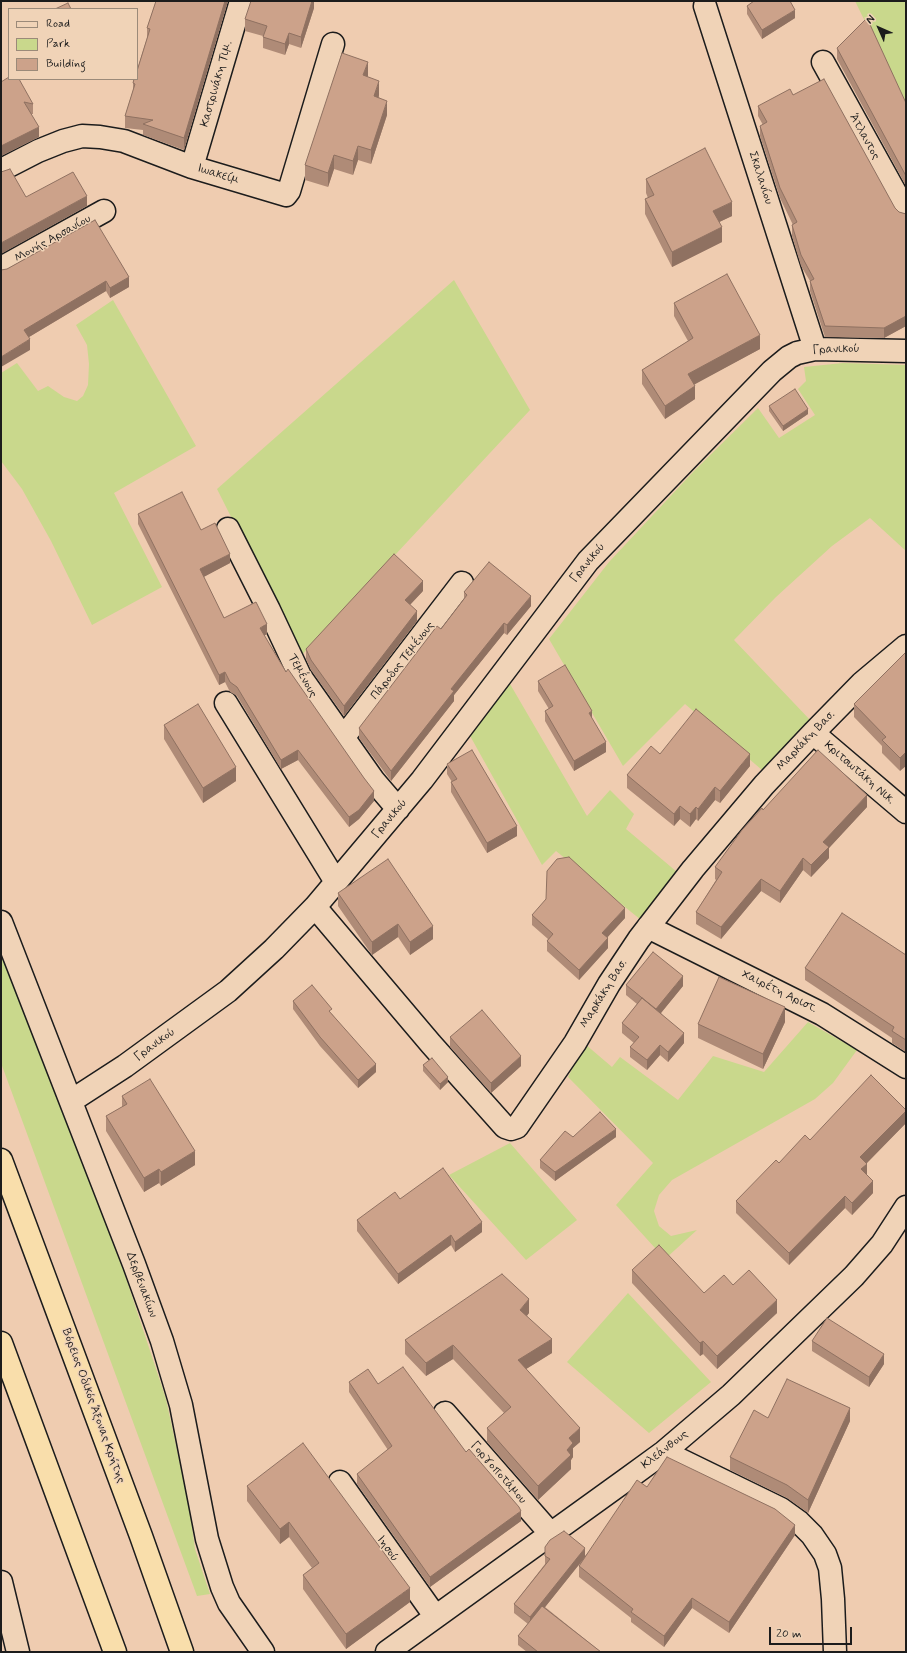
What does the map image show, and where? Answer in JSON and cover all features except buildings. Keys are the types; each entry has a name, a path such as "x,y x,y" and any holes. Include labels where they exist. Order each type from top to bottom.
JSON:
{"highway":[{"name":"Βόρειος Οδικός Άξονας Κρήτης","path":"1,1160 130,1507 182,1652"},
{"path":"1,1344 115,1652"}],"street":[{"name":"Καστρινάκη Τιμ.","path":"192,167 241,1"},
{"name":"Σκαλανίου","path":"705,6 815,349"},
{"name":"Ιωακείμ","path":"1,170 50,145 73,137 89,136 124,141 192,167 286,195 289,191 333,44"},
{"name":"Άτλαντος","path":"823,62 906,212"},
{"name":"Μονής Αρσανίου","path":"1,268 104,211"},
{"name":"Γρανικού","path":"71,1101 125,1066 228,991 274,949 315,907 422,780 560,596 607,540 772,372 789,357 797,353 815,349 906,351"},
{"name":"Τεμένους","path":"228,529 300,676 374,781 398,809"},
{"name":"Πάροδος Τεμένους","path":"343,738 462,584"},
{"name":"Μαρκάκη Βασ.","path":"315,907 431,1044 505,1127 511,1129 518,1127 574,1044 609,984 648,927 719,836 764,785 862,683 906,646"},
{"path":"226,703 336,882"},
{"name":"Κριτσωτάκη Νικ.","path":"813,733 906,812"},
{"name":"Δερβενακίων","path":"1,922 134,1264 170,1367 181,1405 207,1539 217,1574 229,1603 263,1652"},
{"name":"Χαιρέτη Αριστ.","path":"648,927 822,1014 906,1067"},
{"name":"Κλεάνθους","path":"386,1652 664,1452 731,1395 828,1303 882,1244 906,1207"},
{"name":"Γοργοποτάμου","path":"445,1413 550,1533"},
{"path":"664,1452 781,1509 812,1534 825,1554 830,1568 834,1599 835,1652"},
{"name":"Ιησού","path":"340,1482 435,1616"},
{"path":"1,1582 18,1652"}],"green space":[{"path":"855,1 906,1 906,105"},
{"path":"454,280 530,410 301,656 217,489"},
{"path":"113,300 196,446 114,493 162,587 92,625 51,541 22,489 1,461 1,373 17,363 38,391 48,386 64,397 77,401 83,396 88,385 89,364 87,345 76,325"},
{"path":"843,363 906,365 906,551 870,518 832,546 776,597 734,640 812,722 762,770 685,704 623,766 549,639 609,562 694,471 758,408 779,438 815,415 798,389 806,381 804,367"},
{"path":"510,684 587,816 610,790 634,814 626,829 677,872 641,920 556,851 542,865 469,734"},
{"path":"1,955 122,1266 166,1399 190,1511 195,1549 210,1594 197,1596 1,1063"},
{"path":"808,1022 857,1050 833,1083 815,1099 672,1180 659,1195 654,1211 659,1226 671,1236 697,1230 665,1259 616,1205 653,1163 568,1077 585,1044 612,1067 620,1057 678,1100 713,1056 764,1072"},
{"path":"510,1143 577,1220 526,1260 449,1175"},
{"path":"628,1293 711,1382 649,1433 567,1362"}]}
